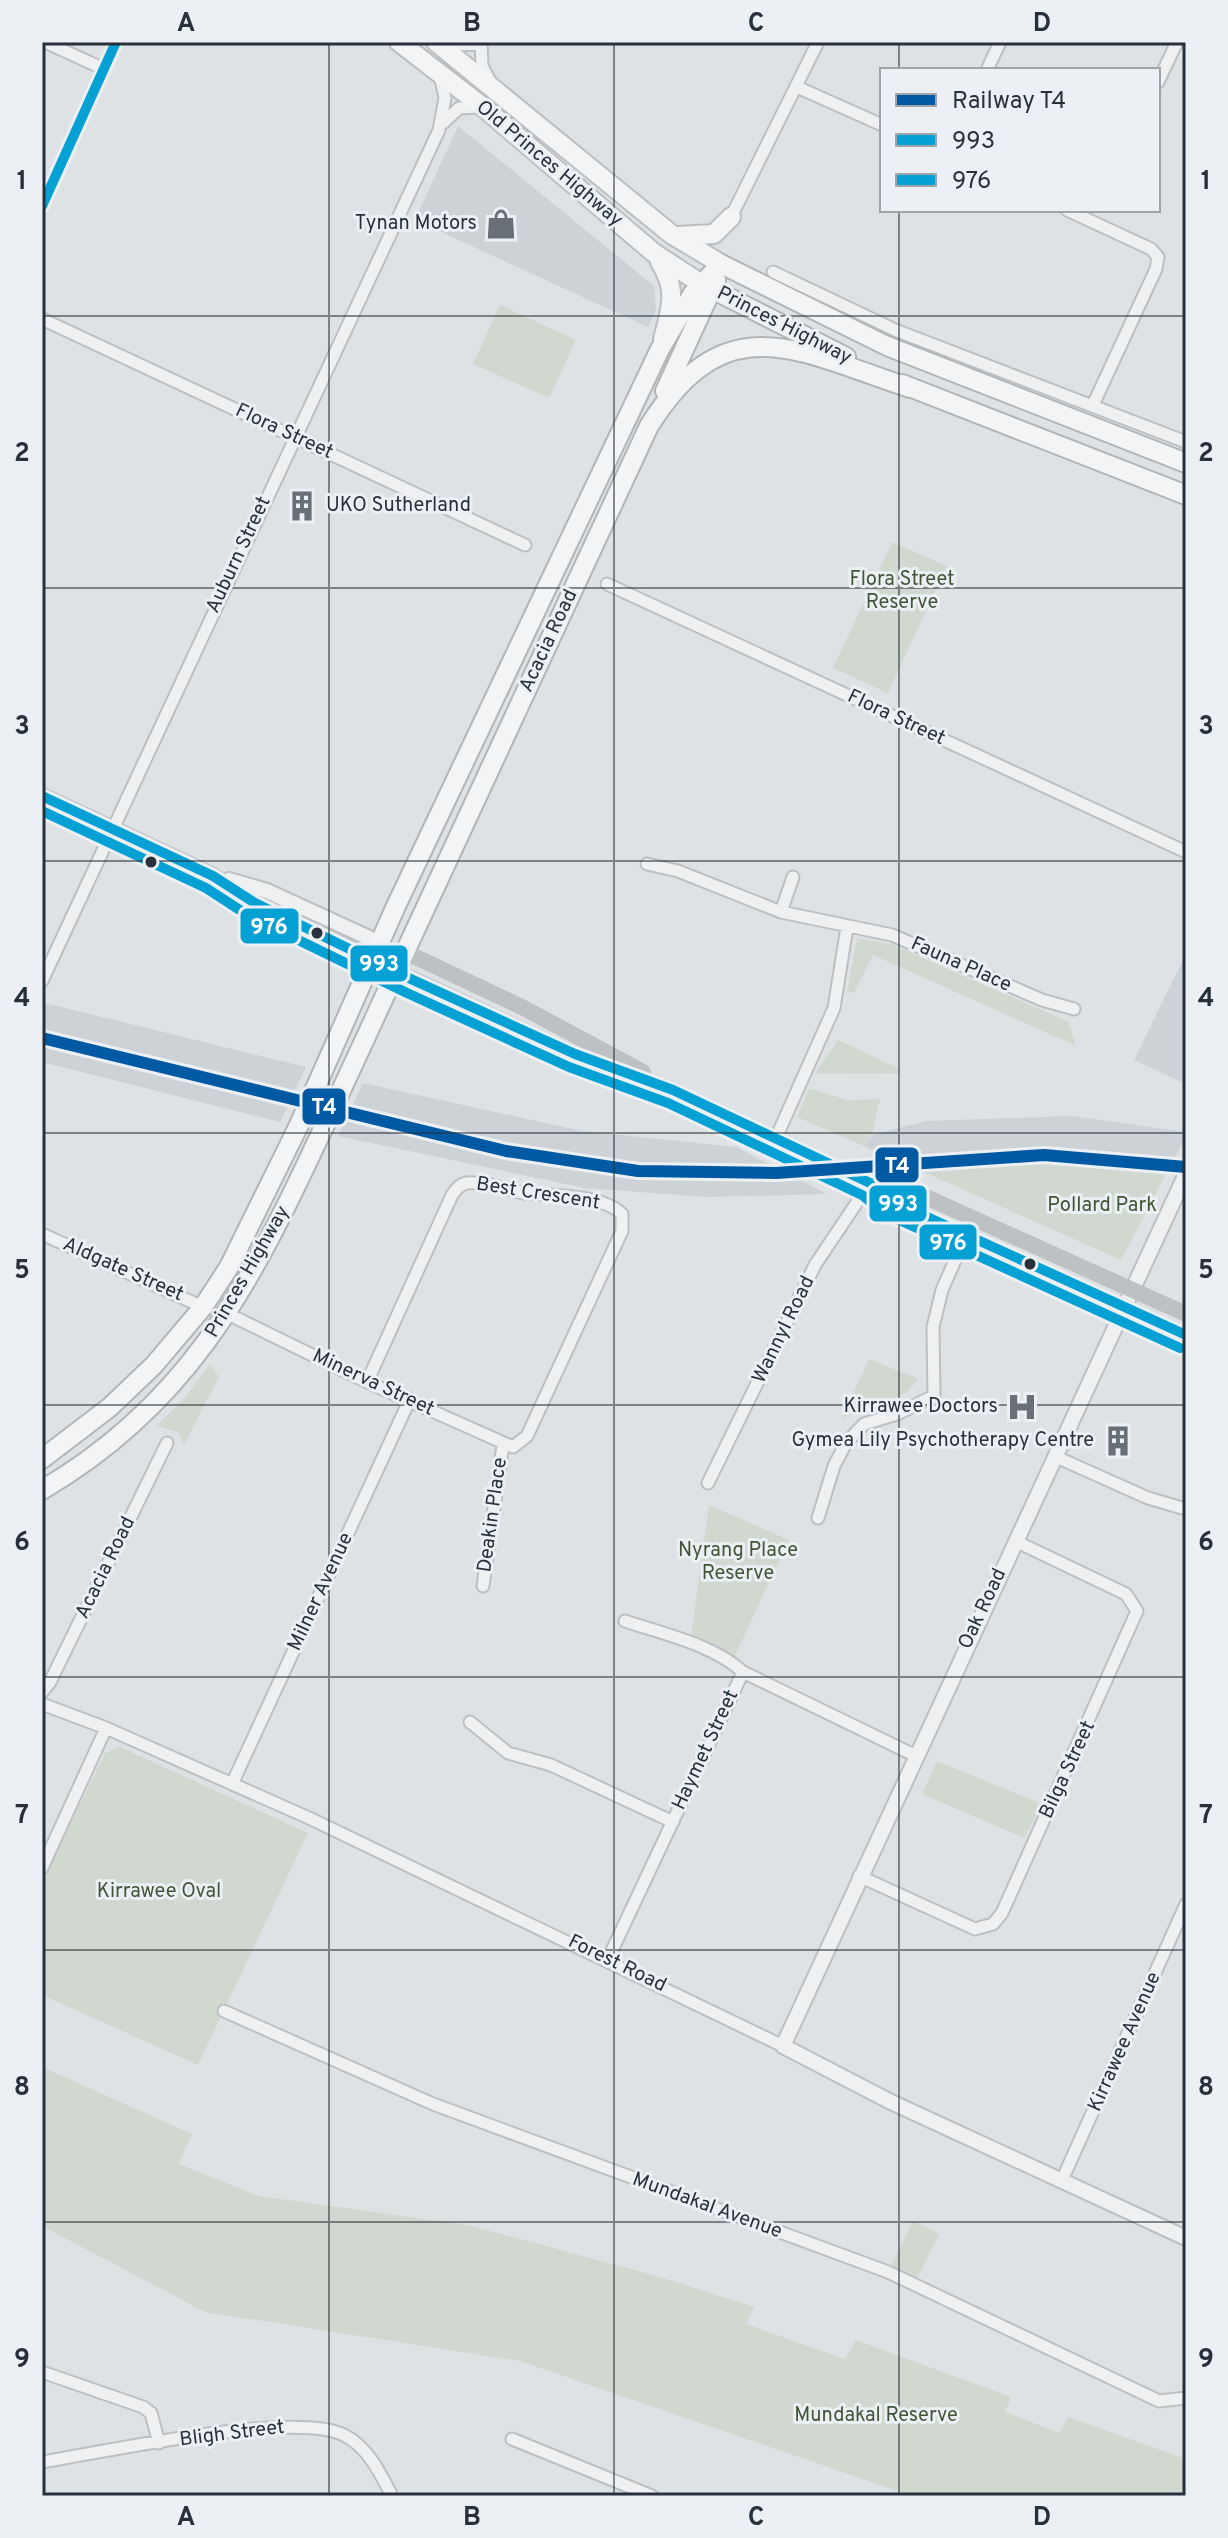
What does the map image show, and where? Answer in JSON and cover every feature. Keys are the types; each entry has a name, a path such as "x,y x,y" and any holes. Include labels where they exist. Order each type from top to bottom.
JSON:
{"main road":[{"name":"Old Princes Highway","path":"399,42 490,113 654,253 706,287"},
{"name":"Old Princes Highway","path":"436,42 671,234 721,264"},
{"path":"469,68 475,93 490,113"},
{"path":"671,234 708,236 720,231 731,217"},
{"path":"654,253 671,279 674,295 660,349"},
{"path":"649,426 706,287 721,264"},
{"name":"Princes Highway","path":"721,264 887,346 1186,463"},
{"name":"Princes Highway","path":"706,287 910,388 1186,495"},
{"name":"Acacia Road","path":"299,1125 660,349 706,287"},
{"name":"Acacia Road","path":"323,1130 649,426 671,393 690,372 716,355 745,347 795,350 910,388"},
{"path":"377,952 405,952 522,1007 673,1090 870,1183 890,1200 1186,1335"},
{"path":"377,952 396,971 575,1054 673,1090"},
{"name":"Princes Highway","path":"42,1459 136,1383 203,1307 244,1239 299,1125"},
{"name":"Princes Highway","path":"42,1490 114,1439 155,1403 206,1346 261,1258 323,1130"},
{"path":"870,1183 897,1184 1186,1314"}],"street":[{"path":"45,42 104,69"},
{"path":"42,206 116,42"},
{"path":"444,42 461,45 481,42"},
{"path":"469,68 481,42"},
{"path":"481,42 484,70 497,89"},
{"path":"731,217 818,42"},
{"path":"988,68 1000,42"},
{"path":"1160,78 1177,42"},
{"name":"Auburn Street","path":"439,73 445,98 439,130"},
{"path":"797,87 880,124"},
{"name":"Auburn Street","path":"42,981 439,130 456,109 490,113"},
{"path":"1093,405 1158,257 1151,249 1095,216"},
{"name":"Princes Highway","path":"773,272 895,330 1186,442"},
{"name":"Flora Street","path":"42,319 525,545"},
{"name":"Flora Street","path":"607,584 1186,852"},
{"path":"42,796 213,876 267,891 377,952"},
{"name":"Fauna Place","path":"647,864 678,871 781,912 892,935 1042,1000 1074,1009"},
{"path":"781,912 793,877"},
{"path":"776,1138 834,1008 847,927"},
{"name":"Oak Road","path":"783,2046 1186,1174"},
{"name":"Best Crescent","path":"367,1382 452,1195 461,1185 471,1183 527,1193 569,1196 613,1207 624,1220 622,1231 527,1436 518,1445"},
{"name":"Wannyl Road","path":"708,1483 815,1265 870,1183"},
{"path":"818,1518 834,1466 855,1433 864,1424 897,1414 934,1396 933,1327 942,1290 967,1233"},
{"name":"Aldgate Street","path":"42,1234 203,1307"},
{"name":"Minerva Street","path":"228,1314 503,1445 518,1445"},
{"name":"Milner Avenue","path":"232,1784 410,1399"},
{"name":"Acacia Road","path":"42,1692 50,1682 167,1443"},
{"name":"Deakin Place","path":"483,1586 503,1445"},
{"path":"1054,1456 1148,1498 1182,1508"},
{"name":"Bilga Street","path":"859,1876 975,1929 988,1927 1002,1913 1137,1611 1126,1594 1015,1541"},
{"path":"625,1621 690,1643 732,1662 743,1672"},
{"name":"Haymet Street","path":"608,1959 743,1672 916,1756"},
{"name":"Forest Road","path":"42,1704 106,1728 232,1784 608,1959 891,2102 1186,2238"},
{"path":"470,1722 508,1753 551,1765 673,1822"},
{"path":"42,1868 106,1728"},
{"name":"Kirrawee Avenue","path":"1062,2180 1186,1904"},
{"name":"Mundakal Avenue","path":"224,2011 433,2104 888,2272 1159,2401 1186,2398"},
{"path":"42,2372 143,2407 151,2413 159,2443"},
{"name":"Bligh Street","path":"42,2462 270,2427 320,2428 354,2442 378,2469 392,2496"},
{"path":"512,2439 652,2496"}],"shaded area":[{"name":"Tynan Motors","path":"458,126 654,286 656,310 648,327 415,220"},
{"path":"1186,954 1186,1084 1134,1060"},
{"path":"42,1003 306,1067 280,1122 42,1062"},
{"path":"363,1083 582,1131 736,1147 827,1194 707,1197 584,1188 338,1136"},
{"path":"1072,1116 1186,1132 1186,1136 1166,1174 1121,1167 982,1165 928,1174 864,1146 872,1135 926,1121"}],"green space":[{"path":"500,305 576,340 549,398 473,364"},
{"name":"Flora Street Reserve","path":"892,542 947,566 888,693 833,668"},
{"path":"857,938 891,944 1069,1022 1076,1046 873,955 854,993 847,991"},
{"path":"838,1040 900,1069 899,1074 815,1073"},
{"path":"809,1088 847,1100 880,1099 873,1131 864,1146 797,1117"},
{"name":"Pollard Park","path":"1072,1161 1166,1174 1121,1260 928,1174 982,1165"},
{"path":"869,1359 919,1379 906,1393 842,1418"},
{"path":"210,1364 219,1377 184,1445 178,1432 156,1426 184,1399"},
{"name":"Nyrang Place Reserve","path":"709,1505 789,1540 732,1662 690,1643"},
{"name":"Kirrawee Oval","path":"120,1747 308,1833 198,2065 42,1995 42,1882 105,1753"},
{"path":"937,1761 1042,1804 1024,1838 922,1794"},
{"name":"Mundakal Reserve","path":"42,2067 192,2134 179,2164 259,2196 468,2225 660,2277 754,2307 746,2324 845,2359 856,2340 1011,2397 1005,2412 1060,2433 1068,2417 1186,2459 1186,2496 912,2496 520,2361 205,2312 42,2226"},
{"path":"913,2221 939,2234 914,2285 888,2272"}],"rail line":[{"name":"T4","path":"42,1038 506,1151 638,1171 776,1173 1044,1155 1186,1167"}],"transit line":[{"name":"993","path":"42,206 116,42"},
{"name":"993","path":"42,796 213,876 255,903 413,980 575,1054 673,1090 870,1183 890,1200 1186,1335"},
{"name":"976","path":"42,811 206,888 249,916 407,993 569,1067 668,1103 862,1195 884,1213 1180,1348"}],"place":[{"name":"Tynan Motors","path":"501,224"},
{"name":"UKO Sutherland","path":"302,506"},
{"name":"Kirrawee Doctors","path":"1022,1407"},
{"name":"Gymea Lily Psychotherapy Centre","path":"1118,1441"}]}
